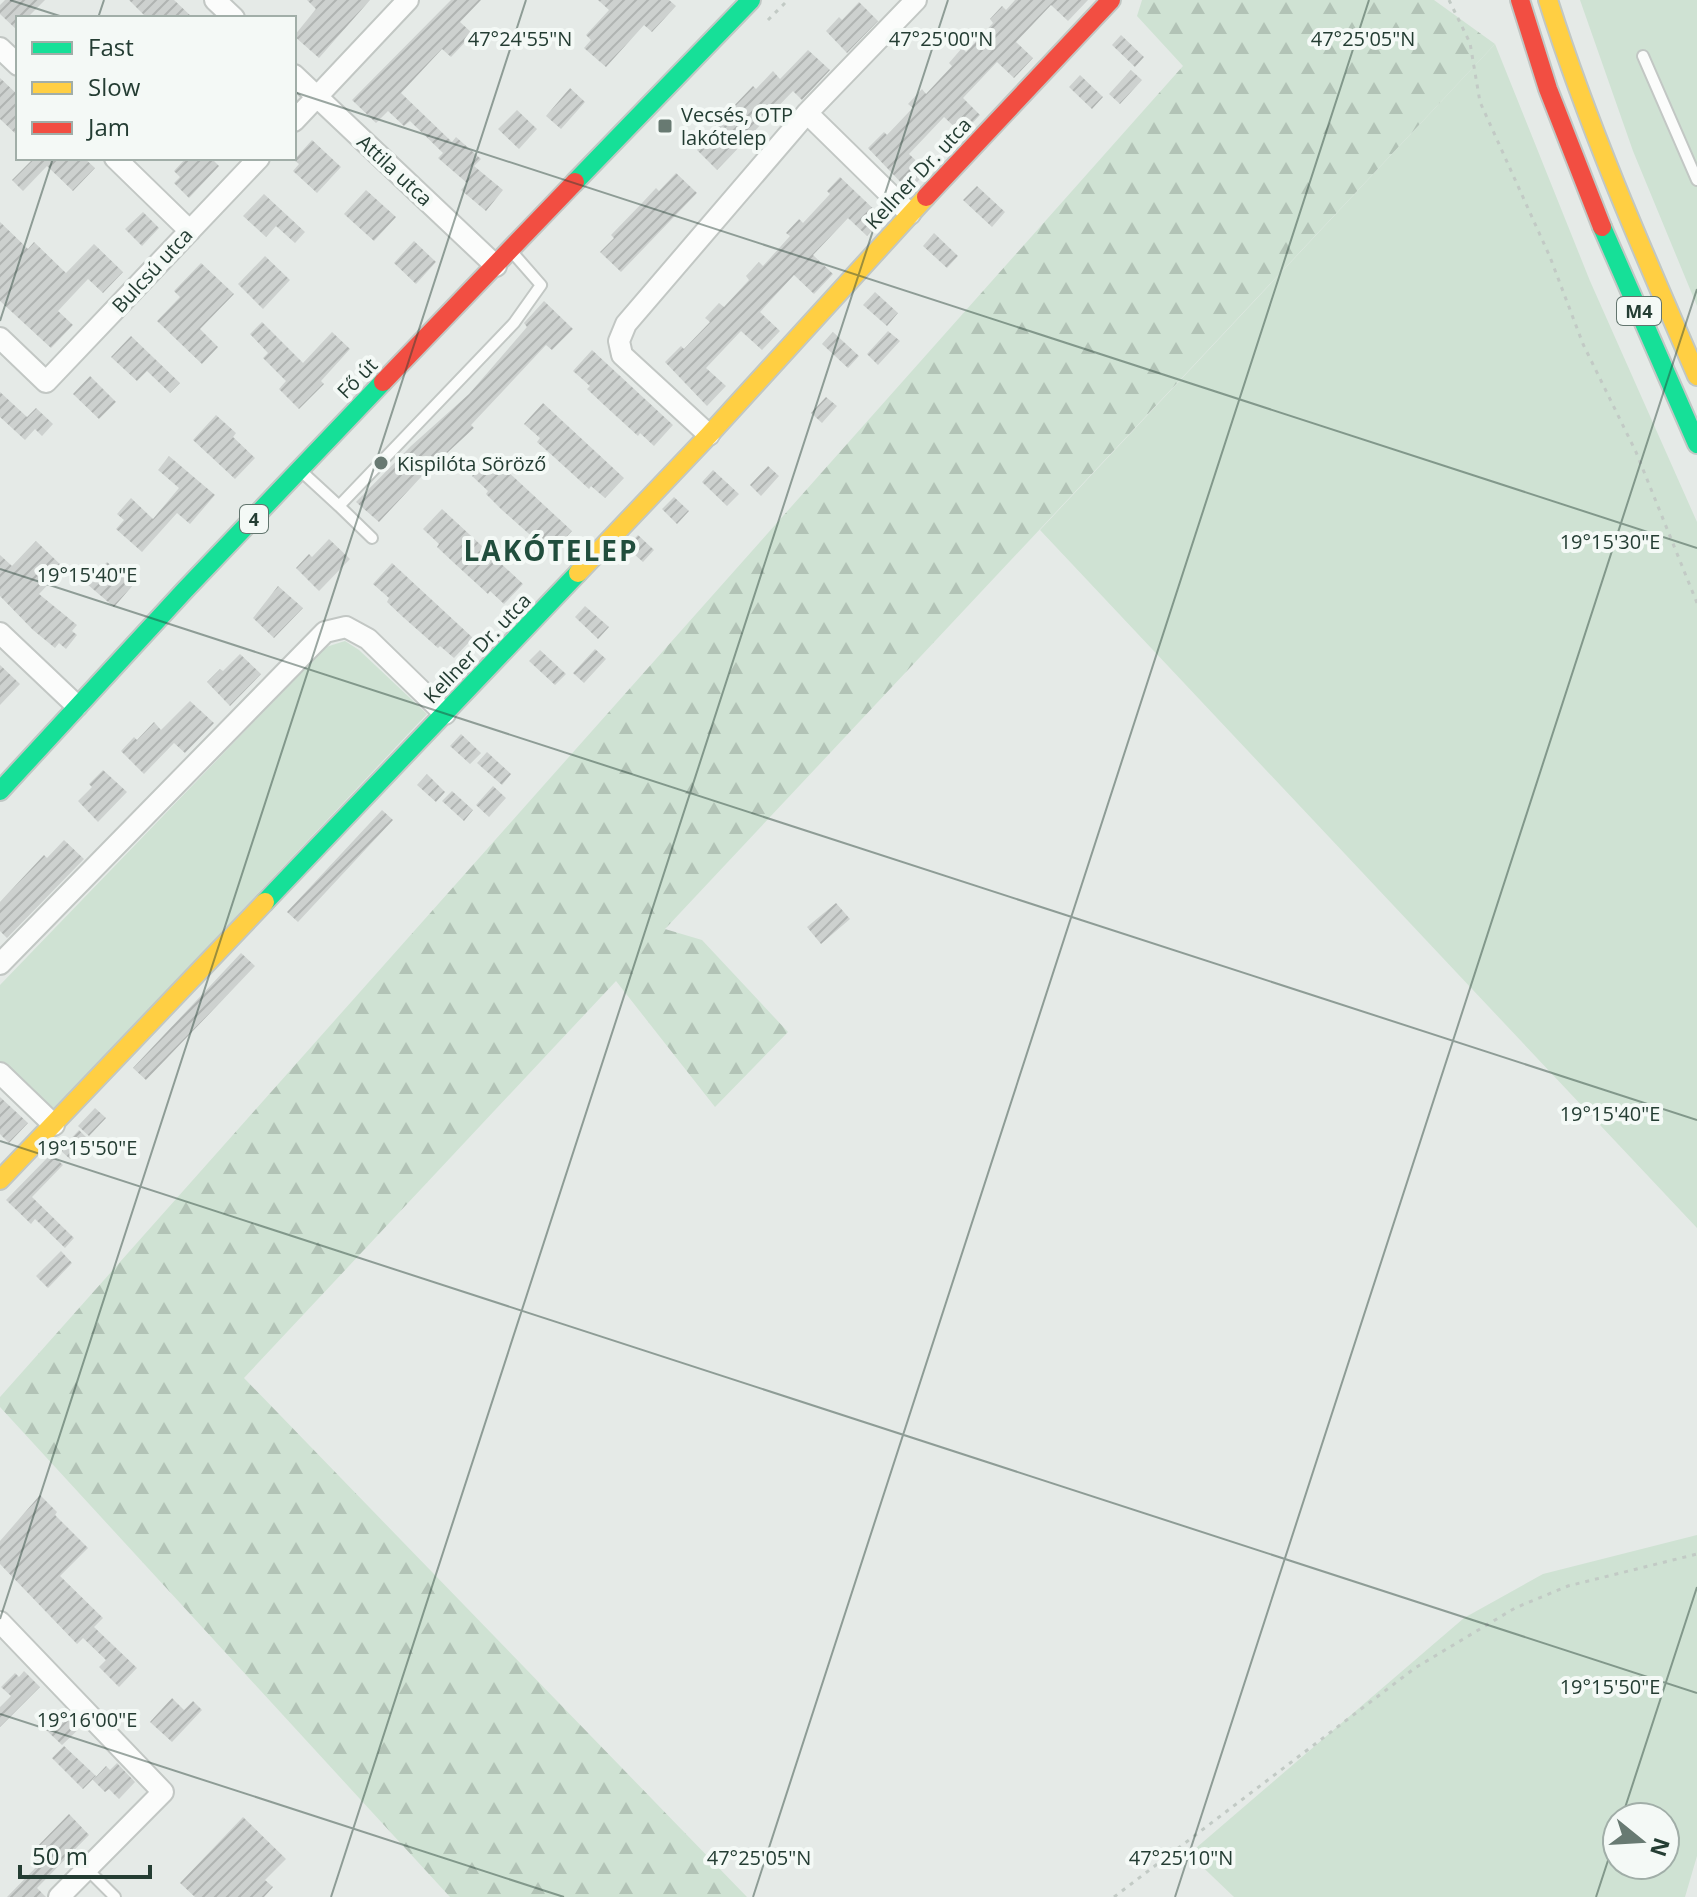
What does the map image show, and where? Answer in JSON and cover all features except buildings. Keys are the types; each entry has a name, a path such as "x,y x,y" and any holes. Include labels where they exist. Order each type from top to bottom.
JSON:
{"main road":[{"name":"Fő út","path":"0,791 300,470 751,0"},
{"name":"Kellner Dr. utca","path":"0,1180 709,435 1111,0"},
{"name":"M4","path":"1520,0 1581,178 1697,444"},
{"name":"M4","path":"1548,0 1574,82 1606,166 1697,376"}],"street":[{"path":"215,0 232,16"},
{"path":"296,119 408,0"},
{"path":"709,435 622,355 619,341 626,324 807,113 916,0"},
{"path":"0,48 16,63"},
{"name":"Attila utca","path":"296,77 496,266"},
{"path":"807,113 910,214"},
{"path":"117,160 190,231"},
{"name":"Bulcsú utca","path":"0,338 46,382 257,160"},
{"path":"0,964 325,632 346,627 368,639 445,714"},
{"path":"0,633 77,706"},
{"path":"0,1073 54,1125"},
{"path":"0,1622 163,1792 59,1897"}],"lane":[{"path":"1643,56 1697,180"},
{"path":"339,506 514,323 541,285 510,250"},
{"path":"300,470 372,538"},
{"path":"87,1869 115,1897"}],"path":[{"path":"1449,0 1470,43 1480,102 1550,257 1583,344 1636,452 1697,603"},
{"path":"1114,1897 1415,1668 1515,1608 1568,1586 1697,1554"}],"green space":[{"path":"1142,0 1434,0 1495,44 665,929 702,940 788,1032 715,1107 616,981 244,1378 747,1897 450,1897 0,1407 0,1397 1183,66 1137,16"},
{"path":"1580,0 1697,0 1697,306 1633,151"},
{"path":"1495,44 1590,281 1697,522 1697,1228 1040,530"},
{"path":"345,641 359,650 427,714 51,1113 0,1065 0,985 326,647"},
{"path":"1697,1535 1697,1856 1685,1897 1234,1897 1189,1854 1464,1618 1543,1574"}],"traffic: fast":[{"path":"575,182 751,0"},
{"path":"1602,227 1697,444"},
{"path":"0,791 383,382"},
{"path":"265,902 578,573"}],"traffic: slow":[{"path":"1548,0 1599,143 1697,376"},
{"path":"578,573 709,435 926,197"},
{"path":"0,1180 265,902"}],"traffic: jam":[{"path":"926,197 1111,0"},
{"path":"1520,0 1548,89 1602,227"},
{"path":"383,382 575,182"}],"place":[{"name":"Vecsés, OTP lakótelep","path":"665,126"},
{"name":"Kispilóta Söröző","path":"381,463"}],"district":[{"name":"LAKÓTELEP","path":"551,550"}]}
